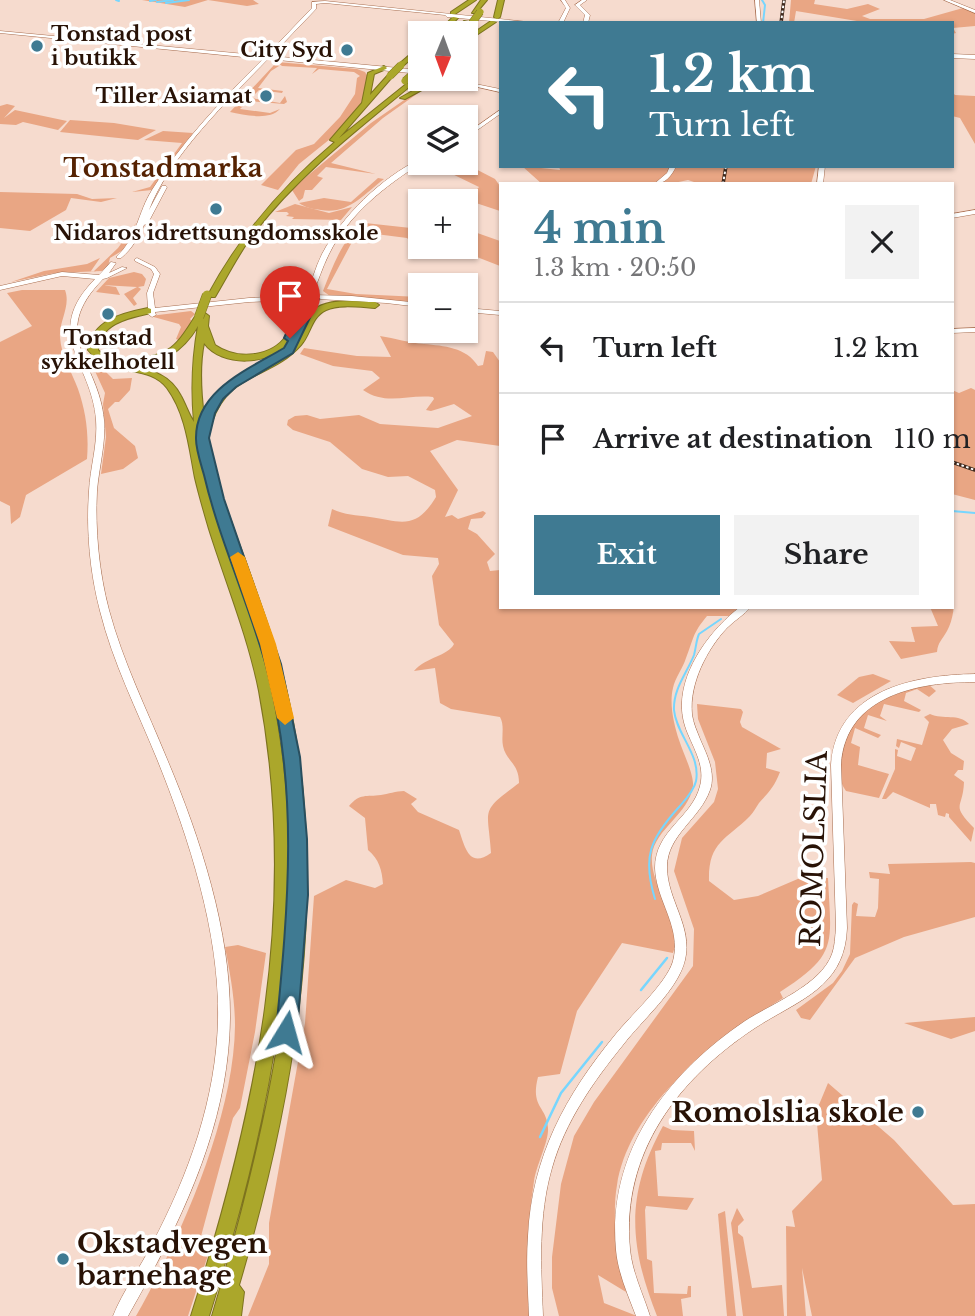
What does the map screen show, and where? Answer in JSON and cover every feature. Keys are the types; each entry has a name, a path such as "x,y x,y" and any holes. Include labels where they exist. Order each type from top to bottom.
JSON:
{"highway":[{"path":"452,21 473,0"},
{"path":"477,12 484,0"},
{"path":"455,18 477,12 490,0"},
{"path":"478,31 493,19 500,0"},
{"path":"334,140 408,59"},
{"path":"365,103 369,76 373,70 384,68"},
{"path":"209,295 237,251 279,198 373,117 408,81"},
{"path":"200,1316 231,1209 262,1071 276,972 283,868 277,760 265,688 247,623 209,511 189,364 209,295 226,258 250,224 298,172 408,81"},
{"path":"373,117 415,91"},
{"path":"202,319 209,343 219,352 236,356 257,356 276,350 287,341 309,301"},
{"path":"289,351 309,301"},
{"path":"197,432 222,392 298,344 310,318 318,311 336,306 376,305"},
{"path":"151,312 114,327 102,339 101,351 113,360 125,362 164,356 183,344 202,319"},
{"path":"151,312 121,318 103,328 95,337 93,350 98,357 109,363 152,373 164,380 173,390 181,411 197,432"},
{"path":"202,319 195,379 197,432 279,685 292,757 298,839 297,930 286,1032 259,1178 221,1316"},
{"path":"232,1316 240,1252"}],"main road":[{"path":"584,0 577,5 588,15 585,21"},
{"path":"757,0 759,21"},
{"path":"946,0 975,12"},
{"path":"324,3 386,11"},
{"path":"270,59 280,54 324,3"},
{"path":"120,1316 166,1232 205,1135 221,1061 223,1001 212,920 185,821 158,747 116,647 103,605 92,530 99,414 80,359 73,323 79,303 100,277 128,250 150,199 194,139 324,3"},
{"path":"363,8 431,14"},
{"path":"363,8 394,9 455,18 516,21"},
{"path":"0,33 408,71"},
{"path":"280,54 296,60"},
{"path":"954,56 975,57"},
{"path":"270,59 408,71"},
{"path":"478,84 499,89"},
{"path":"478,85 499,89"},
{"path":"478,130 499,117"},
{"path":"660,182 670,174 672,168"},
{"path":"75,328 83,304 94,288 103,278 132,262 136,242 170,170"},
{"path":"309,301 324,258 343,226 377,190 408,171"},
{"path":"309,301 335,251 358,217 388,187 408,172"},
{"path":"955,215 975,212"},
{"path":"119,257 148,269 152,275 145,296 151,312"},
{"path":"113,263 132,262 153,268 157,274 150,293 151,312"},
{"path":"0,288 62,274 100,277"},
{"path":"151,312 182,306 296,295 316,280"},
{"path":"151,299 160,304 182,306"},
{"path":"261,300 408,305"},
{"path":"151,312 309,301 408,306"},
{"path":"478,311 499,313"},
{"path":"954,331 975,330"},
{"path":"536,1316 534,1243 537,1206 544,1169 554,1138 569,1107 678,965 680,925 661,873 661,851 667,838 695,807 705,791 707,777 686,710 689,692 704,654 718,631 745,609"},
{"name":"ROMOLSLIA","path":"643,1316 623,1251 621,1225 626,1174 644,1133 680,1087 710,1057 743,1030 822,978 836,960 842,924 836,769 838,747 844,733 860,710 893,690 936,679 975,677"}],"shaded area":[{"path":"142,0 208,0 185,7"},
{"path":"208,0 253,0 259,4 247,6"},
{"path":"791,0 815,0 814,4 847,9 868,4 880,9 862,16 870,19 924,19 963,8 975,13 975,26 954,28 954,21 857,21 796,11 794,21 789,21"},
{"path":"277,62 357,69 365,72 368,77 361,104 330,139 299,164 278,190 261,185 296,150 314,144 340,117 355,94 357,78 360,76 354,72 319,69 312,74 317,68 282,66"},
{"path":"275,64 279,66 271,71 258,88 283,91 282,93 259,90 251,98 280,103 285,96 287,102 284,104 248,101 240,109 270,113 280,109 270,115 230,112"},
{"path":"421,91 383,118 331,163 376,174 326,167 317,176 323,178 312,190 305,190 299,201 292,190 288,192 371,123"},
{"path":"954,94 975,96 975,144 960,118 954,116"},
{"path":"0,106 15,106 4,118 15,110 67,121 58,130 23,122 16,125 0,124"},
{"path":"70,120 114,123 156,130 138,140 60,132"},
{"path":"163,131 193,133 152,190 132,192 150,187 182,143 144,140"},
{"path":"524,168 815,168 812,182 540,182"},
{"path":"478,170 495,179 499,185 499,211 478,204 479,187 454,175 478,175"},
{"path":"378,178 384,179 355,202 339,209 315,209 299,203 324,198 351,202"},
{"path":"0,192 77,194 92,199 117,198 101,202 71,198 66,210 30,231 0,228"},
{"path":"295,204 329,213 352,207 341,220 292,219 294,217 286,216 289,214 287,212 275,212"},
{"path":"136,223 125,249 110,258 108,266 102,271 94,271 118,248"},
{"path":"365,223 408,228 408,239 368,233 352,242 327,289 356,294 408,296 408,302 330,296 323,291 344,244"},
{"path":"478,233 499,241 499,266 478,257"},
{"path":"100,258 92,271 55,273 11,282 44,271 87,264"},
{"path":"134,272 142,274 146,279 144,286 138,287 141,289 133,298 137,304 134,306 124,294 137,287 102,285 109,278"},
{"path":"102,285 116,287 120,295 96,292"},
{"path":"22,290 65,290 67,302 60,331 61,344 83,406 88,450 87,459 26,495 20,517 11,524 10,506 0,501 0,342 32,326 7,293"},
{"path":"191,311 195,314 190,319 193,322 181,341 176,339 181,327 179,324 150,316"},
{"path":"380,336 461,351 478,366 483,365 486,351 493,352 499,361 499,446 457,440 430,451 458,490 445,517 452,515 458,519 483,511 486,513 482,518 471,519 468,529 477,534 495,554 487,562 490,571 499,570 499,609 737,609 729,616 707,616 696,632 673,688 674,721 693,786 685,805 659,837 652,855 656,880 674,928 673,953 622,943 577,1011 560,1074 538,1077 537,1101 545,1115 548,1128 547,1140 535,1175 530,1215 527,1265 529,1316 248,1316 269,1264 269,1223 305,1023 314,896 346,880 375,888 383,884 379,865 368,850 365,818 349,806 364,796 404,791 417,799 411,804 418,812 459,830 469,854 478,859 491,853 488,819 492,806 519,783 515,766 503,746 500,717 451,709 440,703 435,668 414,671 454,644 439,625 432,576 439,564 438,558 403,555 328,526 332,509 346,514 391,521 415,519 429,508 436,497 435,490 408,476 388,477 362,469 330,442 293,430 287,425 288,420 295,416 307,415 320,419 359,415 380,424 438,428 472,416 454,404 426,410 433,397 389,398 372,395 363,390 380,378 372,371 333,366 300,354 304,348 357,356 391,357"},
{"path":"89,358 110,368 106,372 113,379 132,378 130,390 108,409 114,428 135,446 138,458 123,469 101,474 106,437 103,404 105,393"},
{"path":"971,388 975,390 975,500 954,495 954,391 959,393"},
{"path":"931,609 953,609 949,627 937,652 901,659 889,641 915,642 911,627 938,626"},
{"path":"873,674 891,681 853,703 837,695 859,677"},
{"path":"928,684 936,691 929,697 917,689 906,693 904,701 921,710 919,712 884,704 880,716 887,721 868,715 864,728 881,735 878,738 855,728 851,743 860,747 858,765 889,774 879,798 846,791 840,778 840,764 847,738 854,725 863,714 885,699"},
{"path":"697,704 741,709 742,727 781,749 767,753 766,768 780,772 776,781 751,814 715,850 709,868 709,881 734,900 758,896 800,878 828,878 830,933 822,957 799,979 780,992 783,998 705,1053 680,1076 639,1127 625,1155 615,1198 617,1238 626,1292 598,1275 604,1303 637,1316 559,1316 552,1288 552,1257 561,1184 574,1136 594,1102 693,966 694,929 674,871 682,838 714,802 718,789 715,762 698,719"},
{"path":"930,714 961,719 969,724 952,729 943,740 951,753 964,761 963,770 958,770 954,775 964,782 960,810 974,828 971,842 949,814 946,813 945,817 938,815 936,804 930,804 930,808 893,792 886,799 882,799 895,769 895,749 898,750 897,756 911,761 916,748 901,742 899,748 896,746 897,739 922,745 929,722 924,717"},
{"path":"975,863 975,917 904,937 855,958 810,1020 801,1018 796,1010 833,983 850,954 854,902 858,904 856,916 875,917 879,879 870,878 869,872 890,874 888,864"},
{"path":"238,945 266,953 255,1032 240,1108 233,1118 200,1240 210,1249 188,1316 136,1316 187,1214 215,1137 232,1061 235,1026 225,947"},
{"path":"975,1017 975,1031 951,1039 904,1023"},
{"path":"828,1083 894,1140 953,1205 975,1204 975,1316 812,1316 802,1268 806,1316 787,1316 786,1226 795,1227 792,1211 822,1180 816,1112"},
{"path":"663,1126 672,1130 694,1131 695,1151 691,1143 662,1143 661,1150 655,1151 658,1196 694,1198 687,1210 646,1206 645,1210 647,1259 652,1261 654,1293 687,1294 688,1286 691,1286 691,1297 681,1299 683,1316 657,1316 641,1266 637,1243 635,1220 642,1175"},
{"path":"737,1208 744,1220 738,1226 738,1233 743,1237 752,1288 782,1285 784,1316 743,1316 731,1223"},
{"path":"725,1211 736,1316 727,1316 718,1214"}],"waterway":[{"path":"150,1 156,0"},
{"path":"157,2 173,0"},
{"path":"166,3 189,0"},
{"path":"762,0 765,5 763,21"},
{"path":"954,511 975,513"},
{"path":"655,899 649,871 651,849 661,829 689,795 696,781 697,771 692,753 679,728 674,702 694,655 699,634 721,619"},
{"path":"641,990 667,958"},
{"path":"540,1137 561,1093 602,1042"}],"railway":[{"path":"781,21 784,0"},
{"path":"723,182 726,168"},
{"path":"954,463 975,470"}],"slow traffic":[{"path":"238,557 268,644 285,718"}],"place":[{"name":"Tonstad post i butikk","path":"37,46"},
{"name":"City Syd","path":"347,50"},
{"name":"Tiller Asiamat","path":"266,96"},
{"name":"Nidaros idrettsungdomsskole","path":"216,209"},
{"name":"Tonstad sykkelhotell","path":"108,314"},
{"name":"Romolslia skole","path":"918,1112"},
{"name":"Okstadvegen barnehage","path":"63,1259"}],"district":[{"name":"Tonstadmarka","path":"163,168"}],"route":[{"path":"286,1032 294,971 298,895 297,811 292,757 273,664 251,592 217,499 202,438 208,413 218,397 231,384 289,351 314,299 307,299 290,338"}]}
